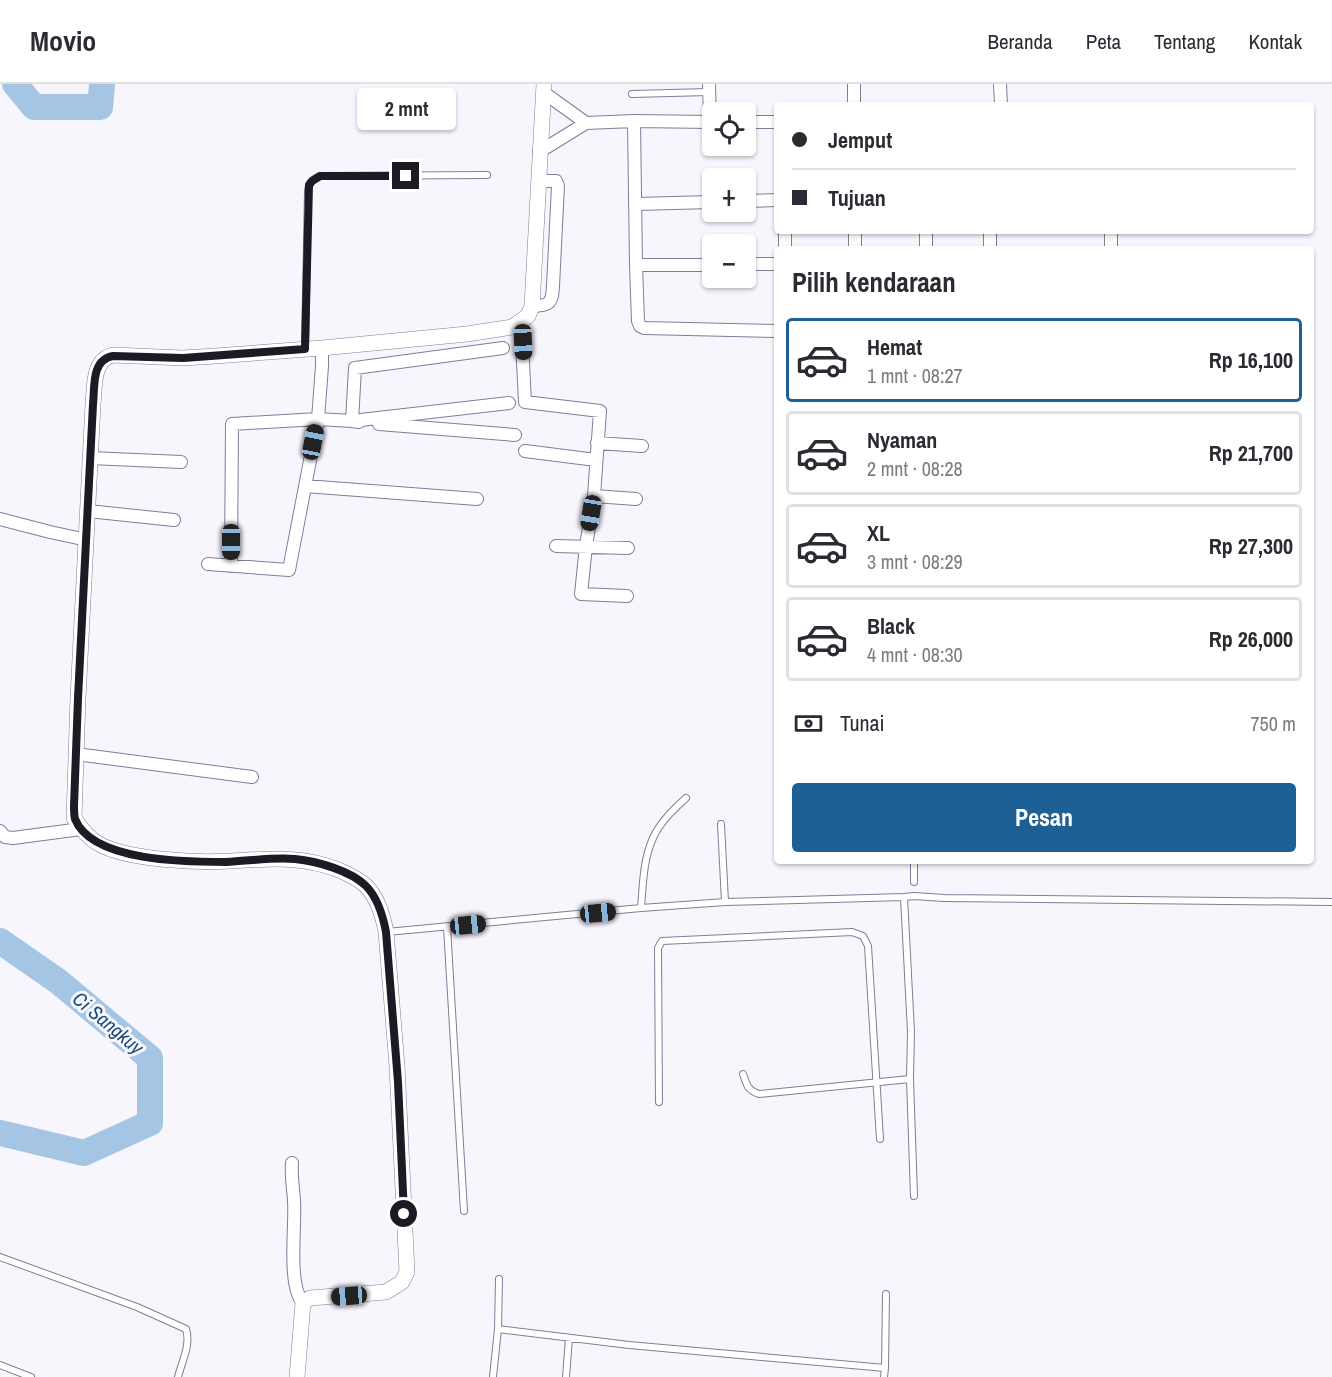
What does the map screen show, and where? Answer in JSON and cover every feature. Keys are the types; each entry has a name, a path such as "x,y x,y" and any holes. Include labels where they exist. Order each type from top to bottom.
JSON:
{"street":[{"path":"854,84 854,102"},
{"path":"1000,84 1001,102"},
{"path":"543,88 586,123"},
{"path":"303,1303 310,1299 386,1292 402,1282 407,1272 398,1077 383,918 376,899 366,886 349,875 326,865 296,859 261,858 229,862 151,858 122,853 88,837 75,818 78,698 96,370 102,360 113,356 183,358 322,348 467,334 512,327 521,322 528,316 532,306 543,88"},
{"path":"634,121 636,265 640,326 644,328 774,331"},
{"path":"539,152 586,123 702,122"},
{"path":"756,122 774,122"},
{"path":"756,201 774,200"},
{"path":"636,204 702,202"},
{"path":"756,264 774,264"},
{"path":"636,265 702,265"},
{"path":"521,322 525,402 600,411 594,496 581,594 627,596"},
{"path":"208,564 289,570 318,419 322,348"},
{"path":"352,421 355,368 503,348"},
{"path":"352,421 509,403"},
{"path":"231,566 232,424 318,419 515,435"},
{"path":"597,443 642,446"},
{"path":"525,451 596,460"},
{"path":"90,458 181,462"},
{"path":"305,486 477,499"},
{"path":"594,496 636,499"},
{"path":"88,511 174,520"},
{"path":"0,519 87,540"},
{"path":"556,546 628,548"},
{"path":"76,754 252,777"},
{"path":"0,831 5,837 13,838 81,829"},
{"path":"292,1163 294,1275 298,1297 303,1303 297,1377"}],"lane":[{"path":"632,94 710,88"},
{"path":"305,349 308,191 312,181 320,176 487,175"},
{"path":"641,908 646,859 654,836 670,812 686,798"},
{"path":"721,824 725,902"},
{"path":"914,864 914,882"},
{"path":"386,932 641,908 725,902 904,897 914,894 944,898 1332,902"},
{"path":"904,897 911,1032 910,1079 914,1196"},
{"path":"447,927 464,1211"},
{"path":"658,1102 658,948 662,941 852,932 863,936 868,946 880,1139"},
{"path":"743,1074 748,1088 759,1094 910,1079"},
{"path":"0,1257 137,1307 186,1329 187,1346 178,1377"},
{"path":"493,1377 498,1329 499,1279"},
{"path":"884,1377 886,1294"},
{"path":"498,1329 569,1338 885,1368"},
{"path":"566,1377 569,1338"},
{"path":"0,1365 32,1377"}],"waterway":[{"name":"Ci Sangkuy","path":"15,84 34,107 100,107 102,84"},
{"name":"Ci Sangkuy","path":"0,941 59,982 150,1058 150,1123 84,1153 0,1133"}],"route":[{"path":"404,1214 398,1082 386,932 376,899 366,886 349,875 326,865 296,859 192,861 122,853 88,837 75,818 74,806 96,370 102,360 113,356 183,358 305,349 309,185 320,176 406,176"}]}
